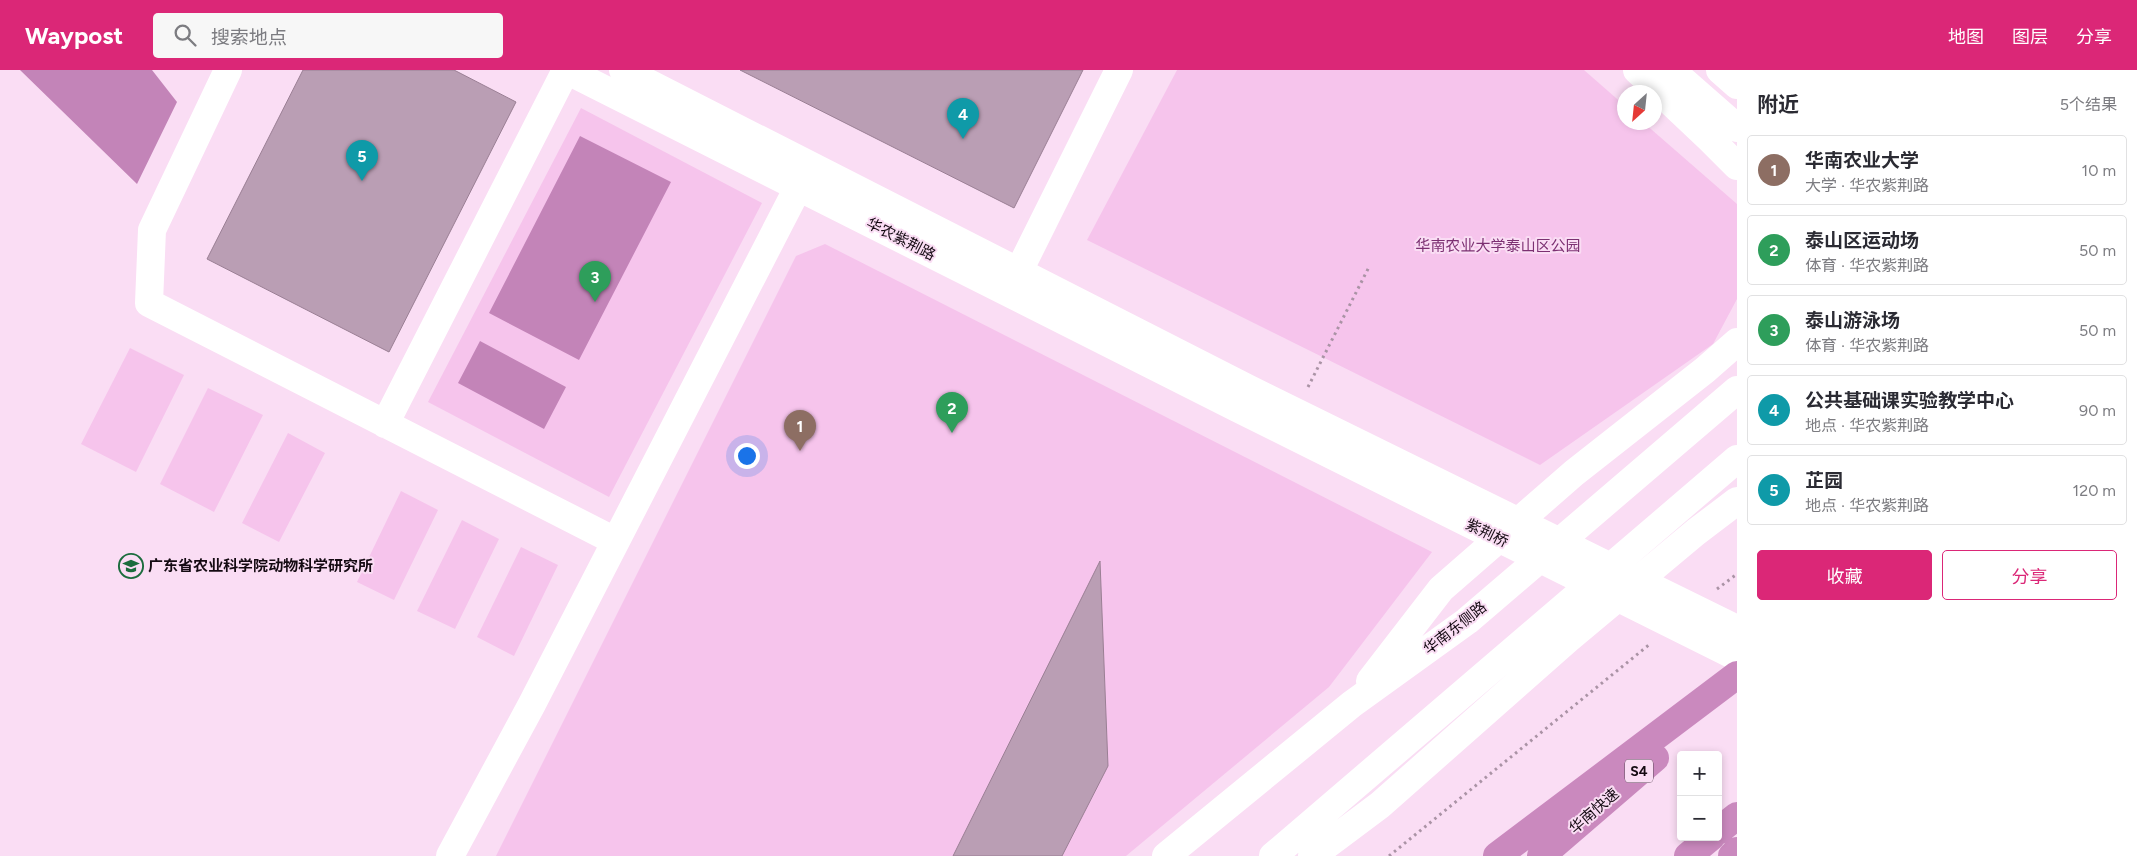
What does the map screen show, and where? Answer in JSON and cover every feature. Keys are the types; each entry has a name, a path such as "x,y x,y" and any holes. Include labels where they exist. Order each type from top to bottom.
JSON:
{"highway":[{"path":"1497,856 1737,675"},
{"name":"华南快速","path":"1542,856 1737,687"},
{"path":"1722,828 1737,816"},
{"path":"1688,856 1706,841"},
{"path":"1732,856 1737,851"}],"street":[{"path":"228,70 152,230 149,303 616,541"},
{"path":"385,424 566,70"},
{"name":"华农紫荆路","path":"566,70 804,176 1243,399"},
{"name":"华农紫荆路","path":"623,70 804,176"},
{"path":"1013,282 1119,70"},
{"path":"1636,70 1737,166"},
{"path":"1671,70 1737,128"},
{"path":"1720,70 1737,85"},
{"path":"450,856 532,704 804,176"},
{"path":"1641,420 1737,325"},
{"path":"1352,704 1441,590 1574,473 1705,370 1737,342"},
{"name":"华南东侧路","path":"1166,856 1352,704 1467,621 1737,390"},
{"name":"紫荆桥","path":"1243,399 1296,412 1737,629"},
{"name":"紫荆桥","path":"1243,399 1737,657"},
{"path":"1273,856 1737,459"},
{"path":"1312,856 1380,806 1568,639 1696,532 1737,502"}],"path":[{"path":"1296,412 1369,267"},
{"path":"1714,592 1737,574"},
{"path":"1389,856 1652,643"}],"green space":[{"name":"华南农业大学泰山区公园","path":"1177,70 1584,70 1617,99 1617,130 1652,130 1737,204 1737,299 1713,344 1540,465 1087,240"},
{"path":"581,108 762,203 609,497 428,402"},
{"path":"825,244 1432,552 1329,687 1126,856 496,856 796,256"},
{"path":"130,348 184,375 136,472 81,444"},
{"path":"208,388 263,415 214,512 160,484"},
{"path":"288,433 325,453 279,542 242,523"},
{"path":"401,491 438,510 394,600 357,582"},
{"path":"462,520 499,539 455,629 417,611"},
{"path":"521,547 558,565 514,656 477,637"}],"shaded area":[{"path":"20,70 152,70 177,102 137,184"},
{"path":"580,136 671,182 579,360 489,313"},
{"path":"480,341 566,387 544,429 458,383"}],"building":[{"path":"303,70 454,70 516,102 389,352 207,259"},
{"path":"740,70 1083,70 1014,208"},
{"path":"1100,561 1108,766 1062,856 953,856"}],"place":[{"name":"公共基础课实验教学中心","path":"963,139"},
{"name":"芷园","path":"362,181"},
{"name":"泰山游泳场","path":"595,302"},
{"name":"泰山区运动场","path":"952,433"},
{"name":"华南农业大学","path":"800,451"},
{"name":"广东省农业科学院动物科学研究所","path":"131,566"}]}
